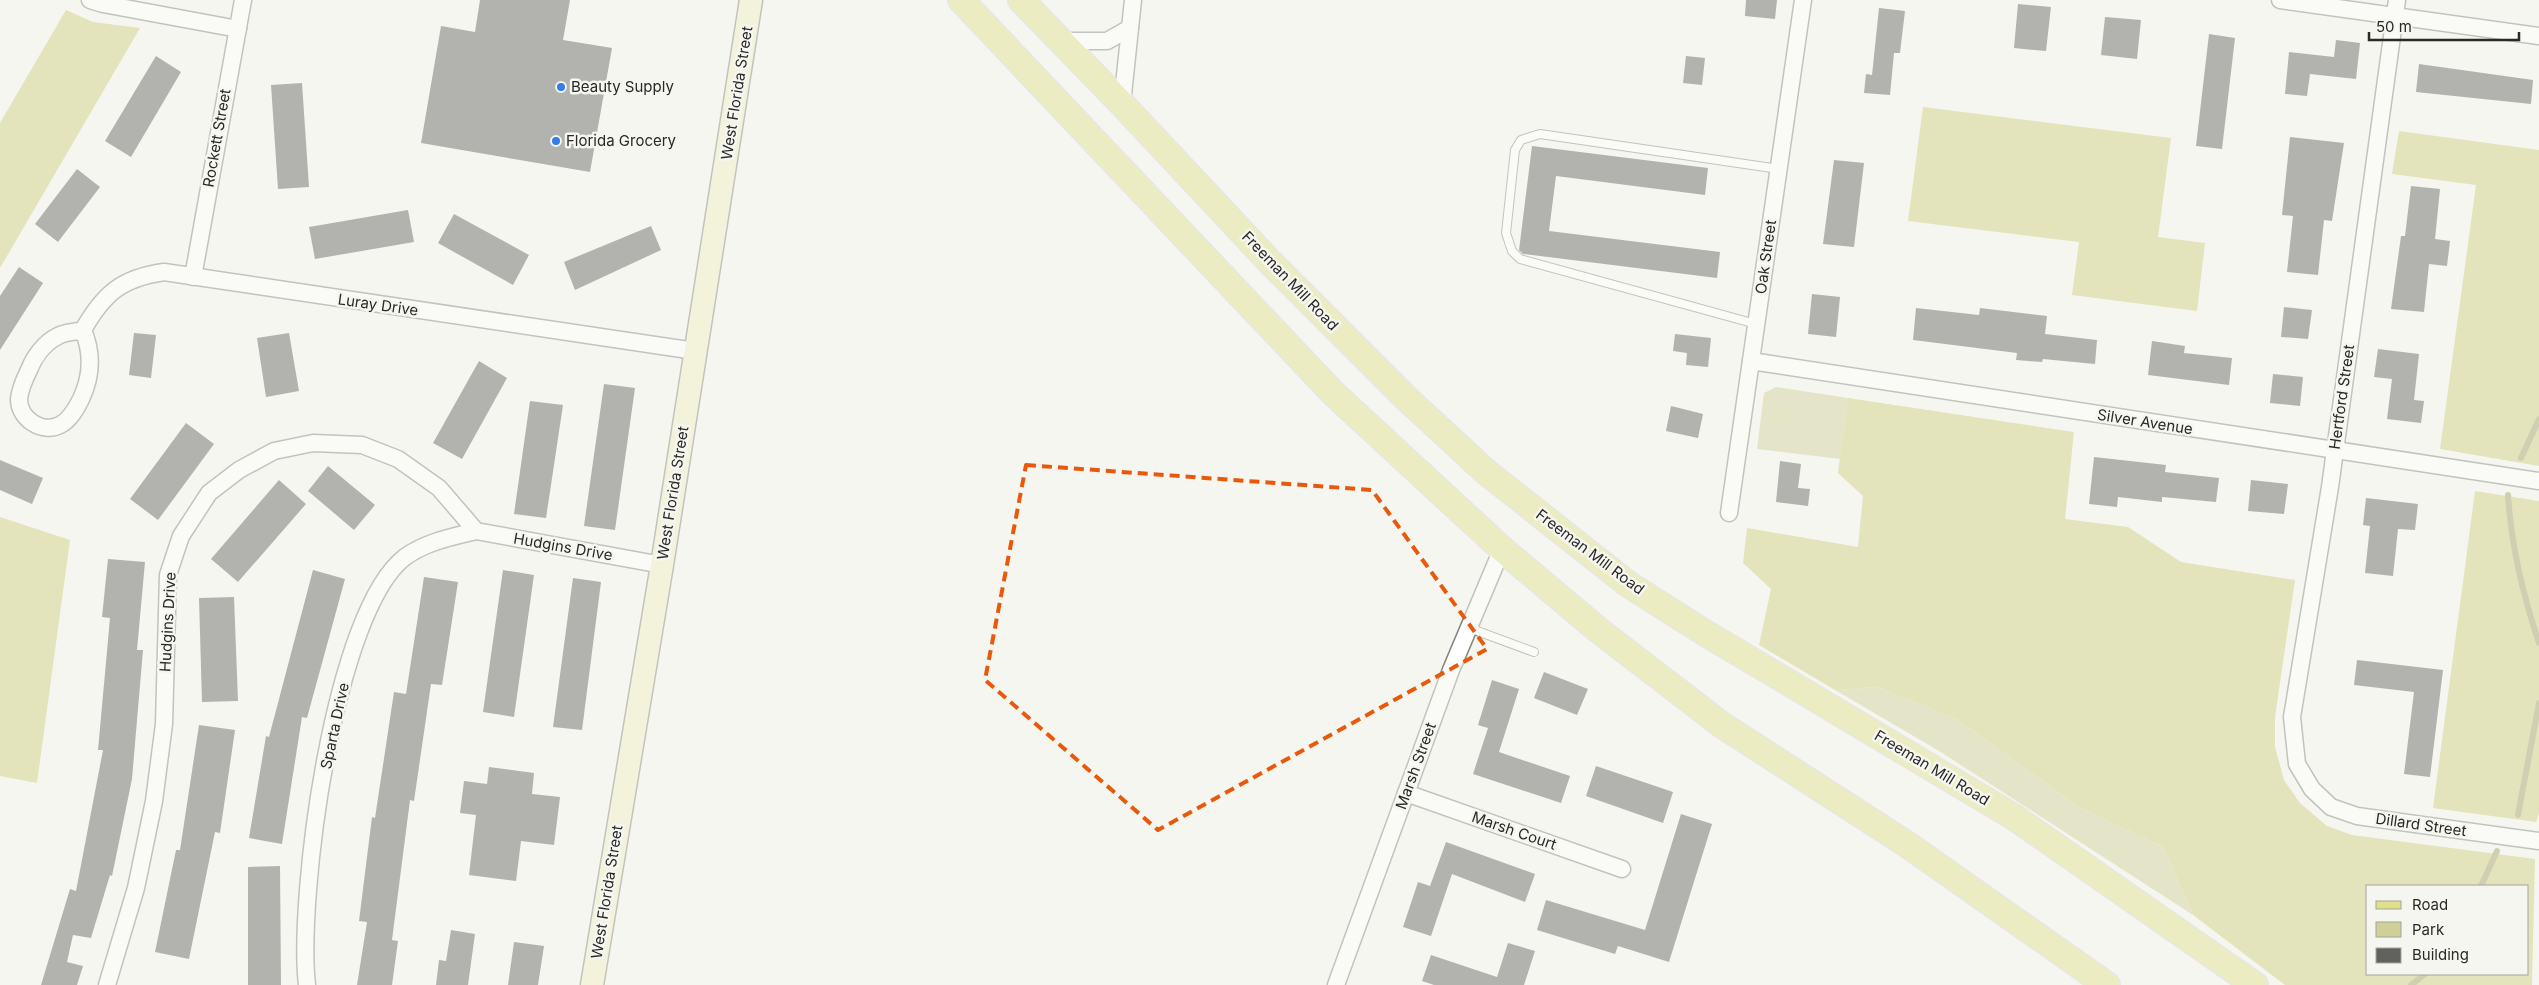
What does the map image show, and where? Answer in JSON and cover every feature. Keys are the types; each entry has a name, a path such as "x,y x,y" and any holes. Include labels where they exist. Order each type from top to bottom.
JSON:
{"main road":[{"name":"West Florida Street","path":"592,985 662,565 751,0"},
{"path":"961,0 1334,393 1502,549 1597,629 1722,725 1908,845 2107,985"},
{"name":"Freeman Mill Road","path":"1021,0 1122,104 1270,262 1406,398 1485,471 1628,584 1702,631 2014,818 2256,985"}],"street":[{"path":"90,0 238,29"},
{"name":"Rockett Street","path":"192,276 243,0"},
{"path":"1122,104 1133,0"},
{"name":"Oak Street","path":"1729,513 1803,0"},
{"path":"2280,0 2539,36"},
{"name":"Hertford Street","path":"2312,789 2297,764 2292,717 2334,451 2397,0"},
{"path":"1061,41 1107,41 1130,28"},
{"name":"Luray Drive","path":"84,330 93,312 105,298 124,282 145,275 164,272 695,352"},
{"path":"84,330 88,342 90,368 88,383 80,401 71,417 59,426 47,428 34,425 24,416 19,401 21,388 33,360 44,347 58,336 84,330"},
{"name":"Silver Avenue","path":"1751,361 2539,481"},
{"name":"Hudgins Drive","path":"107,985 136,888 154,801 164,724 168,575 181,536 209,493 239,470 274,451 313,442 362,445 398,459 439,488 476,530 662,565"},
{"name":"Sparta Drive","path":"307,985 304,964 310,858 333,722 354,643 379,588 404,558 434,541 476,530"},
{"name":"Marsh Street","path":"1336,985 1406,793 1469,628 1502,549"},
{"name":"Dillard Street","path":"2312,789 2331,807 2357,816 2539,841"},
{"name":"Marsh Court","path":"1406,793 1622,869"}],"lane":[{"path":"1756,324 1520,259 1512,251 1506,233 1516,150 1521,140 1540,134 1779,169"},
{"path":"1469,628 1534,652"}],"highlighted area":[{"path":"1026,465 1372,490 1487,649 1158,830 985,680"}],"green space":[{"path":"66,10 93,22 140,28 0,268 0,123"},
{"path":"1923,107 2171,138 2158,237 2205,243 2197,311 2072,295 2079,242 1908,221"},
{"path":"2399,131 2539,150 2539,466 2440,449 2476,185 2392,174"},
{"path":"1776,387 1848,398 1840,459 1757,449 1764,393"},
{"path":"1848,398 2074,432 2065,519 2128,527 2181,562 2295,580 2275,717 2275,747 2284,780 2300,803 2327,826 2352,835 2535,859 2532,985 2285,985 2193,915 2163,847 2077,806 1958,720 1877,687 1835,690 1759,645 1771,589 1743,563 1747,528 1858,547 1863,496 1838,473"},
{"path":"2475,491 2539,501 2539,813 2536,822 2433,808"},
{"path":"0,517 70,540 37,783 0,776"},
{"path":"1877,687 1958,720 2077,806 2163,847 2193,915 1939,751 1835,690"}],"building":[{"path":"480,0 570,0 563,40 612,48 590,172 421,143 441,26 475,32"},
{"path":"1746,0 1777,0 1775,19 1745,16"},
{"path":"2018,4 2051,7 2046,51 2014,48"},
{"path":"1879,8 1905,11 1900,53 1894,53 1890,95 1864,93 1866,74 1872,75"},
{"path":"2105,17 2141,20 2137,59 2101,55"},
{"path":"2209,34 2235,38 2222,149 2196,146"},
{"path":"2336,40 2360,43 2356,79 2310,74 2307,96 2285,94 2289,52 2334,57"},
{"path":"156,56 181,72 131,157 105,141"},
{"path":"1686,56 1705,58 1702,85 1683,83"},
{"path":"2419,64 2533,80 2531,104 2416,92"},
{"path":"302,83 309,187 278,189 271,85"},
{"path":"2290,137 2344,143 2332,221 2324,220 2318,275 2287,272 2293,216 2282,215"},
{"path":"1532,146 1708,168 1705,195 1556,176 1549,231 1720,252 1717,278 1523,254 1519,250"},
{"path":"1834,160 1864,163 1854,247 1823,244"},
{"path":"77,169 100,187 58,242 35,224"},
{"path":"2411,186 2440,189 2435,239 2450,241 2447,266 2429,264 2424,312 2391,309 2401,236 2405,236"},
{"path":"408,210 414,242 315,259 309,227"},
{"path":"454,214 529,255 513,285 438,243"},
{"path":"651,226 661,250 575,290 564,262"},
{"path":"19,267 43,283 0,350 0,296"},
{"path":"1812,294 1840,297 1836,337 1808,334"},
{"path":"2284,307 2312,310 2308,339 2281,337"},
{"path":"1916,308 1979,315 1980,308 2047,316 2045,334 2097,340 2095,364 2043,359 2042,362 2016,360 2017,353 1913,340"},
{"path":"134,333 156,335 151,378 129,375"},
{"path":"289,333 299,391 266,397 257,338"},
{"path":"1675,334 1711,338 1708,367 1686,365 1687,353 1673,351"},
{"path":"2152,341 2185,346 2184,353 2232,358 2229,385 2148,375"},
{"path":"2378,349 2419,354 2414,400 2424,401 2421,423 2387,419 2392,379 2374,377"},
{"path":"479,361 507,378 462,459 433,443"},
{"path":"2273,374 2303,377 2300,406 2270,403"},
{"path":"604,384 635,388 615,530 584,526"},
{"path":"530,401 563,405 546,518 514,514"},
{"path":"1671,406 1703,414 1698,438 1666,431"},
{"path":"186,423 214,444 158,520 130,499"},
{"path":"2094,457 2166,465 2165,472 2219,478 2216,502 2162,497 2162,502 2118,497 2117,507 2089,504"},
{"path":"0,460 43,478 32,504 0,490"},
{"path":"1780,461 1801,464 1798,488 1810,489 1808,506 1776,502"},
{"path":"328,466 375,505 354,530 308,491"},
{"path":"279,480 306,504 238,582 211,559"},
{"path":"2251,480 2288,484 2284,514 2248,511"},
{"path":"2366,498 2418,504 2415,530 2398,529 2393,576 2365,573 2370,526 2363,525"},
{"path":"108,559 145,562 137,650 143,650 132,779 112,876 110,875 91,938 73,935 67,962 83,966 77,985 41,985 70,889 76,891 103,750 98,750 110,618 102,617"},
{"path":"313,570 345,579 307,718 302,717 282,844 249,838 266,736 269,737"},
{"path":"503,570 534,575 514,717 483,712"},
{"path":"424,577 458,582 442,685 431,684 414,801 410,800 392,940 398,941 392,985 357,985 367,922 359,921 372,817 375,818 394,692 406,694"},
{"path":"573,578 601,582 582,730 553,727"},
{"path":"234,597 238,701 202,702 199,598"},
{"path":"2357,660 2443,670 2430,777 2404,774 2414,692 2354,685"},
{"path":"1544,672 1588,689 1577,715 1534,698"},
{"path":"1492,680 1519,689 1499,752 1570,776 1561,803 1473,774 1488,728 1478,725"},
{"path":"199,725 235,730 220,833 215,832 189,959 155,952 176,850 180,850"},
{"path":"1596,766 1673,792 1663,823 1586,796"},
{"path":"489,767 534,773 532,794 560,797 554,845 521,841 516,881 469,875 476,815 460,813 464,781 487,784"},
{"path":"1681,814 1712,824 1669,962 1618,946 1615,954 1537,930 1546,900 1645,930"},
{"path":"1446,842 1535,874 1525,902 1452,874 1431,936 1403,927 1418,882 1430,886"},
{"path":"280,866 281,985 248,985 248,867"},
{"path":"451,930 475,934 468,985 436,985 439,960 446,961"},
{"path":"514,942 544,946 538,985 508,985"},
{"path":"1508,943 1535,951 1524,985 1434,985 1422,981 1431,955 1497,977"}],"waterway":[{"path":"2521,458 2539,419"},
{"path":"2508,495 2519,570 2539,643"},
{"path":"2518,815 2539,703"},
{"path":"2481,885 2497,851"},
{"path":"2411,985 2424,975"}],"place":[{"name":"Beauty Supply","path":"561,87"},
{"name":"Florida Grocery","path":"556,141"}]}
